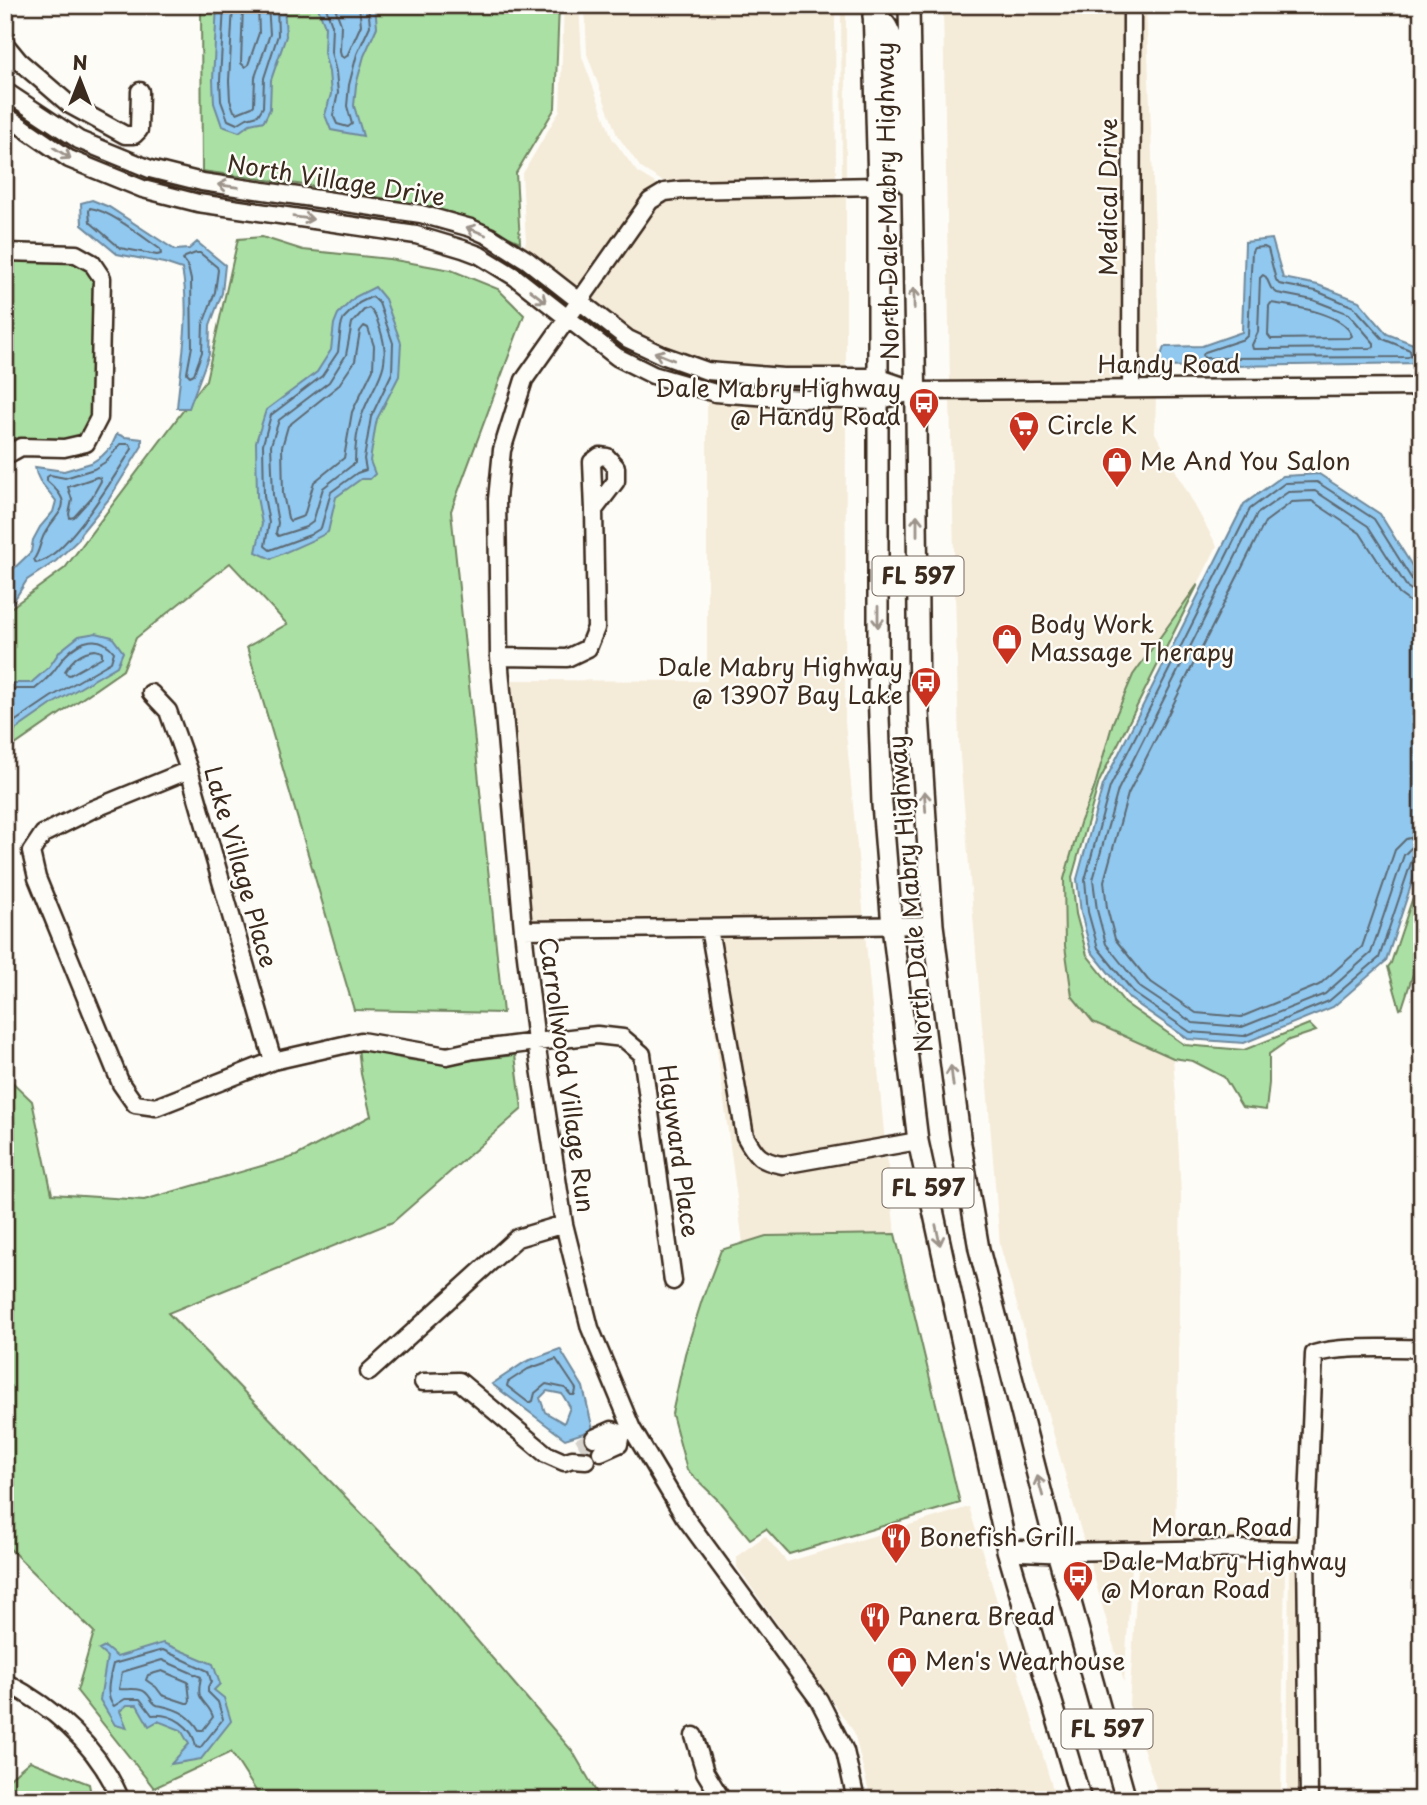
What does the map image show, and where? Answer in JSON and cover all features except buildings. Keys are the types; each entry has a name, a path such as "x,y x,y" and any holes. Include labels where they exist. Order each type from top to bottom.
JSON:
{"main road":[{"name":"North Dale Mabry Highway","path":"909,5 919,713 933,925 961,1144 979,1249 1057,1552 1126,1800"},
{"name":"North Dale Mabry Highway","path":"873,11 877,186 878,701 882,804 892,926 918,1141 1009,1559 1080,1800"},
{"path":"873,11 887,26 892,38 896,153 911,198"},
{"path":"1009,1559 1057,1552"}],"street":[{"name":"Medical Drive","path":"1131,388 1132,5"},
{"path":"5,44 19,61 70,105 125,135 134,135 139,130 140,91"},
{"name":"North Village Drive","path":"5,91 79,140 150,169 202,182 421,214 471,228 527,260 628,339 707,371 783,377 877,377 916,391"},
{"name":"North Village Drive","path":"5,115 69,159 143,189 198,203 416,235 463,249 515,278 617,357 653,375 715,393 782,398 877,401 916,391"},
{"name":"Carrollwood Village Run","path":"856,1800 845,1751 819,1700 684,1516 626,1431 590,1328 564,1224 536,1042 523,930 499,657 497,499 502,450 524,380 650,201 664,192 682,190 877,186"},
{"path":"5,252 76,254 92,263 102,278 99,418 86,443 64,448 21,447 5,456"},
{"path":"715,393 721,372"},
{"name":"Handy Road","path":"916,391 1422,387"},
{"path":"499,657 568,658 588,648 596,628 594,510"},
{"name":"Lake Village Place","path":"151,693 168,711 189,770 273,1061"},
{"name":"Hayward Place","path":"189,770 91,810 43,834 31,852 37,878 121,1084 135,1104 156,1107 273,1061 361,1041 447,1056 474,1050 597,1035 623,1038 642,1054 673,1281"},
{"path":"523,930 933,925"},
{"path":"709,928 745,1136 755,1154 767,1162 782,1165 918,1141"},
{"path":"369,1372 517,1238 564,1224"},
{"path":"1306,1550 1314,1354 1324,1351 1422,1348"},
{"path":"423,1382 458,1381 546,1454 564,1462 579,1455"},
{"path":"597,1445 612,1430 626,1431"},
{"name":"Moran Road","path":"1057,1552 1306,1550 1309,1800"},
{"path":"5,1682 26,1693 61,1718 93,1752 121,1800"},
{"path":"694,1736 705,1772 722,1800"}],"shaded area":[{"path":"564,5 579,5 582,57 612,138 637,172 660,186 645,196 577,290 521,248 526,241 522,175 560,110"},
{"path":"585,5 835,5 836,182 662,181 641,168 617,135 587,54"},
{"path":"841,5 846,5 846,179 842,179"},
{"path":"1139,5 1146,5 1160,357 1157,380 1138,380"},
{"path":"943,7 1126,7 1125,381 950,383"},
{"path":"846,194 846,370 783,370 708,364 632,333 588,299 655,207 667,199"},
{"path":"1156,395 1155,433 1217,546 1198,584 1133,675 1080,823 1064,879 1065,946 1072,996 1093,1022 1173,1058 1181,1196 1175,1536 1300,1534 1300,1543 1085,1545 1000,1245 959,744 950,398"},
{"path":"707,399 719,402 846,408 845,722 864,919 529,922 508,680 707,681"},
{"path":"865,933 885,1143 783,1158 769,1155 760,1149 752,1134 717,936"},
{"path":"702,936 739,1138 750,1158 766,1170 783,1173 887,1158 895,1234 766,1236 743,1243"},
{"path":"969,1507 1056,1800 869,1800 854,1732 737,1567 737,1556 765,1536 787,1562"},
{"path":"1300,1558 1302,1800 1287,1800 1289,1562 1285,1559 1135,1561 1132,1566 1124,1682 1089,1559"},
{"path":"1285,1565 1281,1800 1160,1800 1129,1705 1138,1566"}],"green space":[{"path":"201,5 559,5 555,108 516,173 520,242 453,213 348,191 202,171"},
{"path":"262,237 303,250 389,259 451,270 498,289 524,315 451,511 503,1013 354,1010 247,647 287,624 230,563 136,638 123,670 5,752 5,612 65,568 206,380 238,239"},
{"path":"5,260 74,262 87,269 95,281 93,416 82,436 64,441 5,447"},
{"path":"1198,584 1099,782 1072,877 1076,914 1087,955 1125,1003 1185,1045 1244,1050 1309,1024 1316,1031 1289,1040 1269,1054 1266,1110 1242,1107 1224,1077 1193,1061 1173,1058 1093,1022 1072,996 1065,946 1064,879 1113,722 1133,675"},
{"path":"1422,870 1422,946 1400,1009 1388,967"},
{"path":"358,1047 404,1059 441,1064 515,1055 522,1109 393,1222 168,1313 419,1573 573,1752 601,1800 262,1800 231,1752 154,1788 77,1691 94,1632 5,1544 5,1075 32,1101 52,1194 144,1200 296,1156 371,1116"},
{"path":"895,1234 960,1503 789,1554 766,1529 750,1539 718,1500 687,1470 672,1414 685,1354 721,1250 766,1236"},
{"path":"30,1761 89,1784 92,1800 5,1800 5,1782"}],"water":[{"path":"217,5 284,5 286,36 271,80 270,109 264,121 250,124 239,132 222,126 214,103"},
{"path":"317,5 375,6 377,27 364,56 356,85 354,106 363,136 331,130 325,115 331,94 324,53 325,26"},
{"path":"92,200 109,207 175,250 189,249 197,242 225,265 222,293 210,325 209,354 189,408 177,408 186,304 182,269 117,254 82,225 81,203"},
{"path":"1272,239 1283,278 1318,285 1359,301 1387,334 1421,347 1421,363 1157,367 1164,347 1202,346 1242,332 1245,242"},
{"path":"375,287 385,299 401,343 399,376 377,419 375,429 370,461 375,474 370,479 361,479 336,497 328,532 271,559 256,552 262,524 257,497 256,442 266,410 317,372 331,350 338,314 355,297"},
{"path":"117,434 142,439 142,446 109,499 79,539 56,561 27,580 13,602 5,607 5,577 31,552 33,540 53,512 56,501 40,482 35,467 64,471 91,463 111,447"},
{"path":"1319,474 1380,514 1422,582 1422,852 1386,961 1333,1007 1244,1043 1188,1039 1130,999 1091,951 1081,913 1077,879 1103,785 1244,504 1283,476"},
{"path":"96,633 112,637 123,652 117,666 54,703 5,737 5,683 31,683 49,667 60,651 79,636"},
{"path":"560,1349 583,1387 593,1430 565,1439 492,1384 525,1362","holes":["547,1391 562,1394 570,1407 564,1423 545,1412 540,1398"]},
{"path":"163,1643 213,1664 220,1684 214,1690 224,1698 231,1721 201,1759 171,1764 189,1744 181,1730 158,1721 149,1726 137,1705 127,1705 120,1711 127,1728 115,1725 100,1700 107,1657 99,1650 105,1647 117,1657"}],"tunnel":[{"path":"579,1446 594,1438"}],"place":[{"name":"Dale Mabry Highway @ Handy Road","path":"924,430"},
{"name":"Circle K","path":"1024,453"},
{"name":"Me And You Salon","path":"1117,489"},
{"name":"Body Work Massage Therapy","path":"1007,666"},
{"name":"Dale Mabry Highway @ 13907 Bay Lake","path":"926,709"},
{"name":"Bonefish Grill","path":"896,1565"},
{"name":"Dale Mabry Highway @ Moran Road","path":"1078,1603"},
{"name":"Panera Bread","path":"875,1644"},
{"name":"Men's Wearhouse","path":"902,1689"}]}
